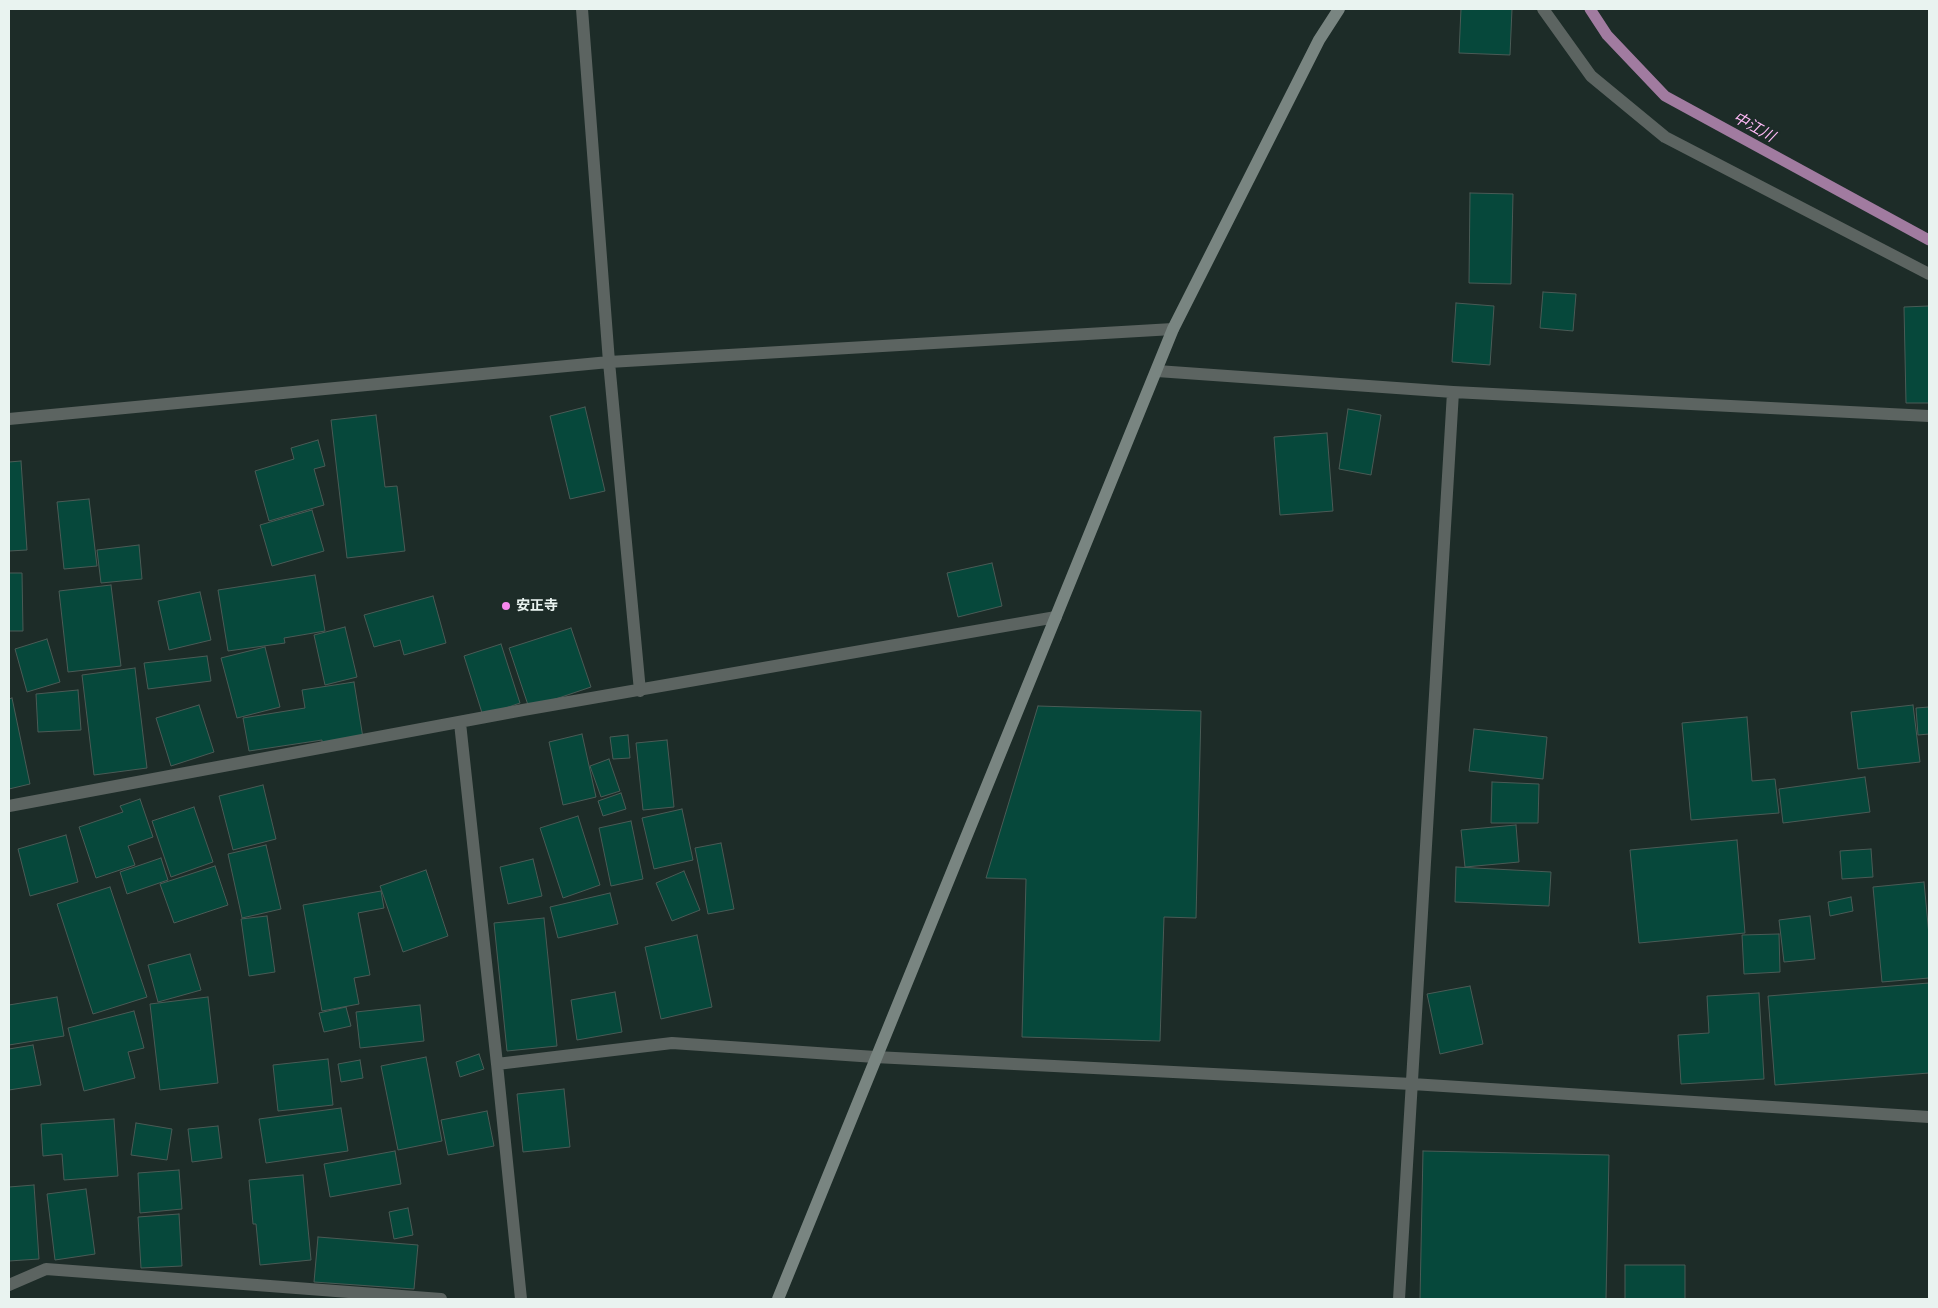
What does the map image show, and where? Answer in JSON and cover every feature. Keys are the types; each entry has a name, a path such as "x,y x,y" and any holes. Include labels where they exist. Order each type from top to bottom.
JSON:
{"street":[{"path":"582,9 609,362 640,691"},
{"path":"778,1299 1173,329 1319,40 1339,9"},
{"path":"1543,9 1592,76 1666,137 1929,274"},
{"path":"9,419 609,362 1173,329"},
{"path":"1157,371 1454,392 1929,416"},
{"path":"1399,1299 1454,392"},
{"path":"9,806 523,710 1056,618"},
{"path":"460,723 521,1299"},
{"path":"497,1064 672,1043 875,1057 1412,1084 1929,1117"},
{"path":"9,1285 46,1269 441,1299"}],"building":[{"path":"1461,9 1512,9 1510,55 1459,53"},
{"path":"1470,193 1513,194 1511,284 1469,283"},
{"path":"1543,292 1576,294 1573,331 1540,328"},
{"path":"1456,303 1494,306 1490,365 1452,362"},
{"path":"1929,306 1929,403 1906,403 1904,307"},
{"path":"585,407 605,491 570,499 550,416"},
{"path":"1348,409 1381,415 1371,475 1339,469"},
{"path":"376,415 385,487 397,486 405,551 347,558 331,420"},
{"path":"1327,433 1333,511 1280,515 1274,437"},
{"path":"318,440 325,466 314,469 324,505 269,521 255,471 294,459 291,448"},
{"path":"21,461 27,550 9,551 9,462"},
{"path":"89,499 97,566 64,569 57,502"},
{"path":"312,510 324,551 272,566 260,525"},
{"path":"139,545 142,579 101,583 97,550"},
{"path":"992,563 1002,606 958,617 947,573"},
{"path":"9,573 22,573 23,631 9,631"},
{"path":"315,575 325,631 284,638 285,643 228,651 218,590"},
{"path":"111,585 121,666 68,672 59,591"},
{"path":"200,592 211,640 169,650 158,601"},
{"path":"433,596 446,643 404,655 400,640 374,647 364,615"},
{"path":"345,627 357,677 325,685 314,635"},
{"path":"571,628 591,687 529,708 509,648"},
{"path":"47,639 60,682 27,692 15,649"},
{"path":"501,644 520,703 483,716 464,656"},
{"path":"265,647 280,707 237,718 221,658"},
{"path":"207,656 211,681 148,689 144,663"},
{"path":"135,668 147,768 94,775 82,675"},
{"path":"354,682 363,738 322,744 322,740 249,751 243,718 305,708 302,690"},
{"path":"78,690 81,730 38,732 36,694"},
{"path":"12,698 30,784 9,789 9,699"},
{"path":"199,705 214,752 171,766 156,718"},
{"path":"1913,705 1920,762 1858,769 1851,712"},
{"path":"1038,706 1201,711 1196,918 1164,917 1160,1041 1022,1037 1026,879 986,878"},
{"path":"1929,707 1929,734 1918,735 1916,708"},
{"path":"1747,717 1752,781 1775,779 1779,813 1691,820 1682,723"},
{"path":"1474,729 1547,737 1543,779 1469,771"},
{"path":"582,734 596,797 563,805 549,742"},
{"path":"628,735 630,758 613,759 610,737"},
{"path":"667,740 674,807 643,810 636,743"},
{"path":"609,759 620,791 601,797 590,766"},
{"path":"1865,777 1870,812 1783,823 1779,789"},
{"path":"1492,782 1539,784 1538,823 1491,823"},
{"path":"263,785 276,839 233,850 219,796"},
{"path":"621,793 626,809 603,816 598,801"},
{"path":"140,799 153,837 128,846 135,865 96,878 79,827 123,812 120,806"},
{"path":"194,807 213,862 171,877 152,821"},
{"path":"682,809 693,860 654,869 642,818"},
{"path":"578,816 600,885 563,898 540,828"},
{"path":"631,821 643,879 611,886 599,828"},
{"path":"1516,825 1519,862 1465,867 1461,830"},
{"path":"66,835 78,882 30,896 18,849"},
{"path":"1737,840 1745,933 1639,943 1630,850"},
{"path":"721,843 734,909 708,914 695,848"},
{"path":"266,845 281,909 242,918 228,854"},
{"path":"1871,849 1873,877 1842,879 1840,851"},
{"path":"161,858 168,880 127,894 120,872"},
{"path":"533,859 542,896 508,904 500,867"},
{"path":"215,866 228,905 174,923 160,884"},
{"path":"1456,867 1551,872 1549,906 1455,902"},
{"path":"426,870 448,936 403,952 380,886"},
{"path":"684,871 700,910 672,921 656,883"},
{"path":"1924,882 1929,935 1929,978 1882,982 1873,887"},
{"path":"110,887 147,997 93,1014 57,904"},
{"path":"381,891 384,908 358,913 370,975 354,978 359,1004 322,1011 303,905"},
{"path":"610,893 618,924 558,938 550,907"},
{"path":"1851,897 1853,911 1830,916 1828,902"},
{"path":"267,916 275,972 249,976 241,919"},
{"path":"1810,916 1815,959 1784,962 1779,920"},
{"path":"544,918 557,1046 507,1051 494,923"},
{"path":"1779,934 1780,972 1744,974 1742,935"},
{"path":"697,935 712,1007 661,1019 645,947"},
{"path":"190,954 201,990 158,1002 148,965"},
{"path":"1929,983 1929,1073 1775,1085 1768,996"},
{"path":"1470,986 1483,1044 1440,1054 1427,994"},
{"path":"615,992 622,1032 577,1040 571,1000"},
{"path":"1759,993 1764,1079 1681,1084 1678,1035 1709,1033 1707,996"},
{"path":"57,997 64,1036 9,1045 9,1005"},
{"path":"208,997 218,1083 160,1090 150,1004"},
{"path":"420,1005 424,1041 360,1048 356,1012"},
{"path":"346,1007 351,1026 324,1032 319,1013"},
{"path":"134,1011 144,1048 128,1052 135,1078 84,1091 68,1028"},
{"path":"33,1045 41,1085 9,1090 9,1049"},
{"path":"479,1054 484,1069 460,1077 456,1062"},
{"path":"426,1057 442,1141 398,1150 381,1066"},
{"path":"328,1059 333,1105 278,1111 273,1065"},
{"path":"360,1060 363,1078 341,1082 338,1064"},
{"path":"564,1089 570,1147 523,1152 517,1094"},
{"path":"341,1108 348,1151 266,1163 259,1119"},
{"path":"487,1111 494,1146 448,1155 441,1120"},
{"path":"114,1119 118,1176 64,1180 62,1154 43,1156 41,1124"},
{"path":"136,1123 172,1129 167,1160 131,1155"},
{"path":"218,1126 222,1158 192,1162 188,1129"},
{"path":"395,1151 401,1184 330,1197 324,1164"},
{"path":"1423,1151 1609,1155 1606,1299 1420,1299"},
{"path":"179,1170 182,1209 140,1213 138,1173"},
{"path":"303,1175 311,1260 260,1265 256,1224 253,1224 249,1180"},
{"path":"34,1185 39,1259 9,1261 9,1187"},
{"path":"86,1189 95,1254 55,1260 47,1194"},
{"path":"408,1208 413,1235 394,1239 389,1212"},
{"path":"179,1214 182,1266 141,1268 138,1217"},
{"path":"318,1237 418,1245 414,1289 314,1282"},
{"path":"1625,1265 1685,1265 1685,1299 1625,1299"}],"waterway":[{"name":"中江川","path":"1590,9 1607,35 1665,96 1929,240"}],"place":[{"name":"安正寺","path":"506,606"}]}
